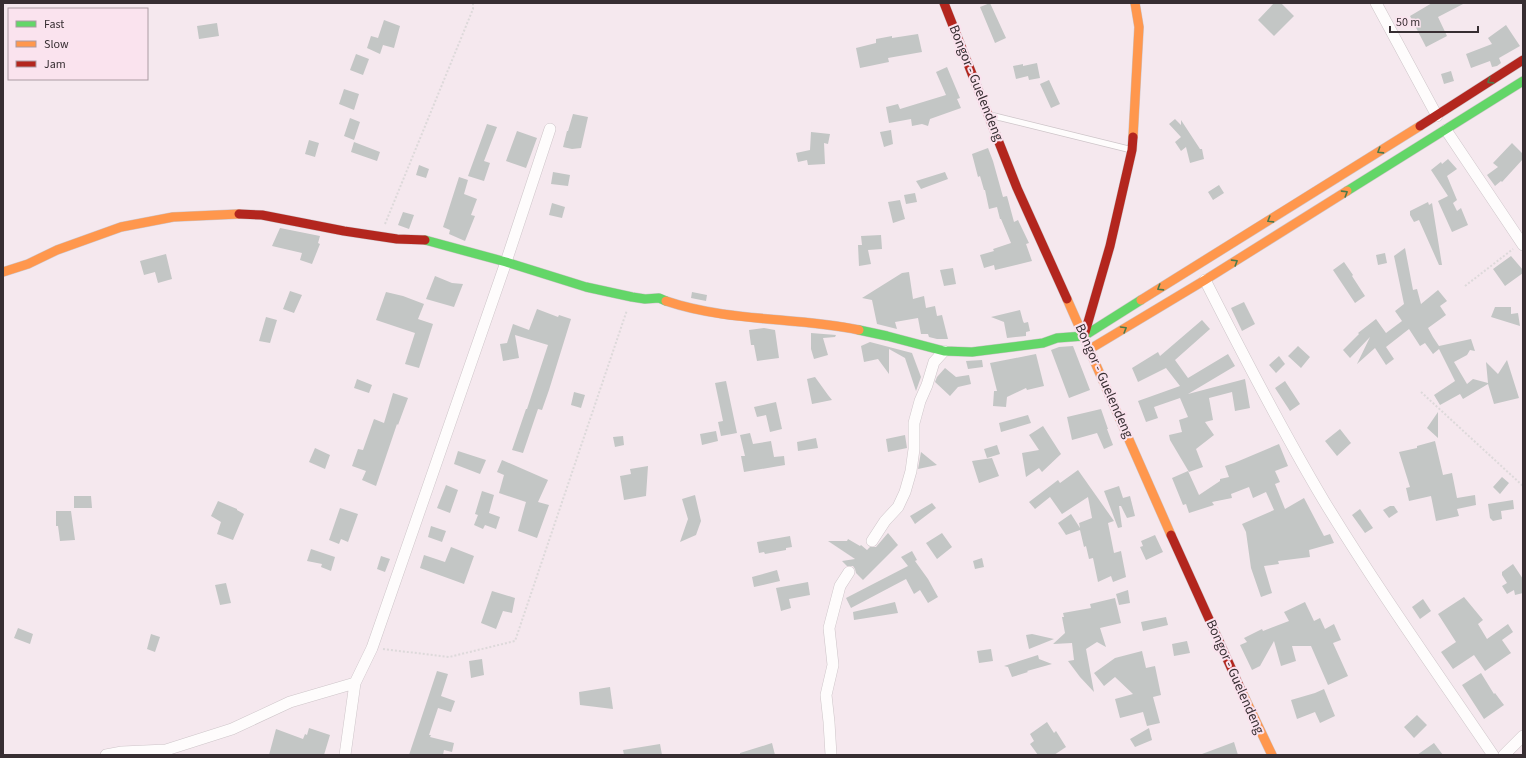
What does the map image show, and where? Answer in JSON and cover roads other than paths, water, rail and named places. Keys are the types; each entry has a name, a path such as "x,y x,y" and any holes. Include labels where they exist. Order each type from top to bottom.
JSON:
{"main road":[{"name":"Bongor - Guelendeng","path":"944,3 1017,188 1090,349 1167,527 1272,755"},
{"path":"1084,336 1110,246 1132,150 1140,27 1135,3"},
{"path":"3,272 23,266 57,250 104,232 154,220 173,217 248,214 262,215 309,225 397,239 430,241 506,262 586,287 632,297 644,299 659,298 682,306 708,311 788,322 833,325 887,336 944,351 972,352 1043,343 1057,338 1084,336 1523,60"},
{"path":"1090,349 1205,280 1523,81 1513,66"}],"street":[{"path":"1376,3 1436,116"},
{"path":"345,755 355,683 372,648 506,262 550,128"},
{"path":"1446,130 1522,244"},
{"path":"1205,280 1248,364 1324,500 1409,632 1493,755"},
{"path":"872,542 885,521 898,507 905,492 911,471 914,449 914,423 920,401 934,362 944,351"},
{"path":"831,755 826,696 833,665 830,628 840,586 849,572"},
{"path":"106,755 122,752 166,750 232,729 290,702 355,683"},
{"path":"1504,755 1523,736"}],"lane":[{"path":"988,114 1132,150"}]}
